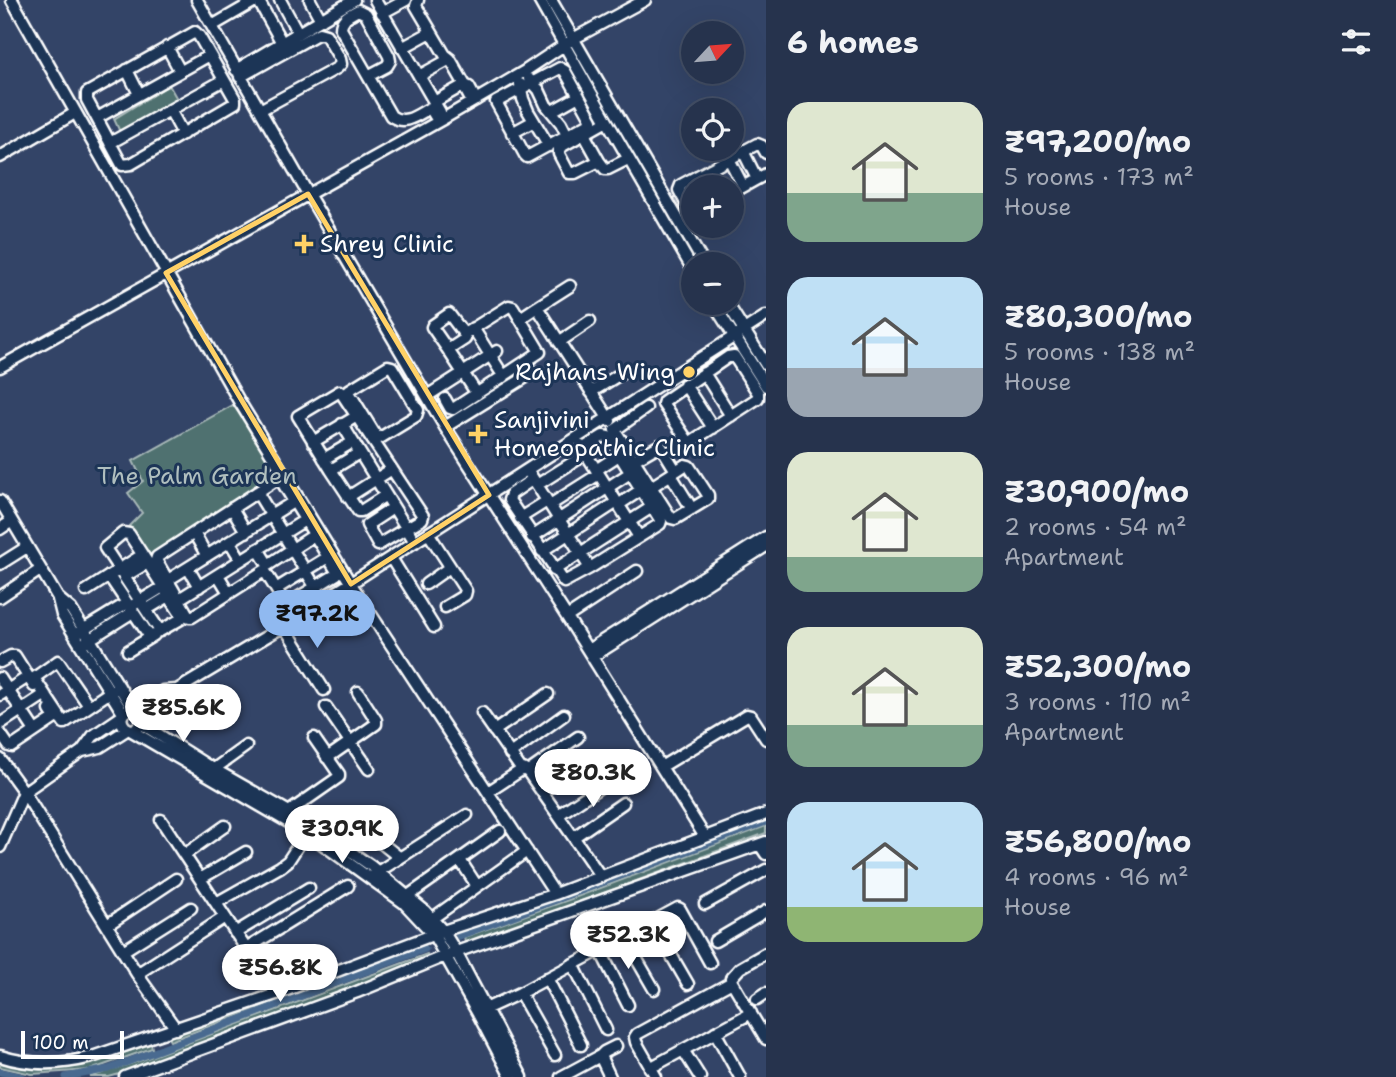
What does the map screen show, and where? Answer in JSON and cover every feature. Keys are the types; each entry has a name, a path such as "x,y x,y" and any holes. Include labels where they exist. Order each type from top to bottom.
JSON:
{"street":[{"path":"12,0 296,500 555,894"},
{"path":"197,0 445,427 705,837"},
{"path":"212,26 258,0 282,43"},
{"path":"280,0 298,33"},
{"path":"310,0 321,20"},
{"path":"235,67 321,20 336,5 354,0"},
{"path":"374,0 434,102 441,120"},
{"path":"382,13 406,0"},
{"path":"418,0 415,6 444,55 450,58 474,101"},
{"path":"539,0 569,41 697,252"},
{"path":"551,0 607,121 682,252"},
{"path":"0,367 441,120 521,74 569,41 645,0"},
{"path":"368,76 387,66 390,61 366,15 358,10 346,16 341,23 341,29 368,76 391,116 397,121 405,121 430,108 441,120"},
{"path":"195,32 235,103 128,166 122,165 87,100 87,93 167,47 195,32"},
{"path":"402,48 431,32"},
{"path":"91,140 170,110 220,73 317,34 326,35 340,59 339,66 260,110"},
{"path":"167,47 180,71"},
{"path":"97,118 209,55"},
{"path":"419,76 450,58"},
{"path":"560,68 565,71 592,120 527,157 496,102 526,85 560,68"},
{"path":"127,70 139,94"},
{"path":"521,74 526,85 523,99 549,146"},
{"path":"434,102 465,85"},
{"path":"526,85 536,86 568,135"},
{"path":"552,111 579,96"},
{"path":"170,110 183,134"},
{"path":"0,157 75,113"},
{"path":"512,133 534,121"},
{"path":"599,161 575,173 569,173 559,154 559,148 607,121"},
{"path":"584,134 605,169 628,159"},
{"path":"744,151 759,144 766,153"},
{"path":"744,152 762,176 744,186"},
{"path":"699,175 725,161"},
{"path":"710,169 713,175"},
{"path":"671,209 681,203"},
{"path":"525,315 570,286"},
{"path":"445,399 453,409 539,354 540,349 511,306 468,331 465,339 448,350"},
{"path":"537,307 591,392 608,418 616,428 634,460 652,507 662,522 564,582 509,502 511,494 576,439 608,418 744,331 766,316"},
{"path":"477,394 432,327 449,314 494,353 504,377"},
{"path":"720,315 766,386"},
{"path":"734,315 766,365"},
{"path":"559,342 590,321"},
{"path":"427,396 494,353"},
{"path":"734,356 758,393 758,398 689,443 663,402 685,385 728,357 734,356"},
{"path":"392,367 417,407 417,413 380,438 376,436 349,390 385,367 392,367 404,359"},
{"path":"688,367 700,376 731,416"},
{"path":"445,427 534,372"},
{"path":"591,392 622,373"},
{"path":"685,385 713,428"},
{"path":"390,502 367,525 380,545 423,516 340,391 299,414 298,418 356,510 361,511 408,494"},
{"path":"616,428 646,408"},
{"path":"313,442 357,416"},
{"path":"342,424 415,542"},
{"path":"82,751 100,747 130,730 137,729 142,722 169,702 177,690 324,601 489,495 532,478 584,451 606,436 630,472 646,489 672,519 708,499 708,495 687,465 646,489 617,503 542,551"},
{"path":"324,459 356,448 372,439"},
{"path":"576,439 639,537"},
{"path":"634,460 659,445 692,509"},
{"path":"331,470 356,448"},
{"path":"520,518 597,472 619,455"},
{"path":"348,496 392,469"},
{"path":"532,537 630,472"},
{"path":"532,478 590,568"},
{"path":"128,651 182,617 156,557 279,480 296,500 337,574 286,605 266,573 258,549"},
{"path":"257,492 324,601"},
{"path":"0,500 58,598 62,615 79,632 128,712"},
{"path":"170,591 188,568 296,500"},
{"path":"554,570 652,507"},
{"path":"232,508 246,532"},
{"path":"85,642 109,621 130,608 143,606 170,591 199,587 305,520"},
{"path":"0,529 12,521"},
{"path":"160,631 104,548 123,533 129,534 191,618 314,535"},
{"path":"194,533 207,556"},
{"path":"429,534 466,592 445,607"},
{"path":"590,654 741,557 766,537"},
{"path":"230,542 241,560"},
{"path":"741,557 766,546"},
{"path":"0,564 27,547"},
{"path":"276,589 328,557"},
{"path":"391,558 434,626"},
{"path":"86,591 109,576 121,573 145,559"},
{"path":"426,584 450,567"},
{"path":"188,568 199,587"},
{"path":"0,597 40,570"},
{"path":"567,617 637,571"},
{"path":"218,575 229,593"},
{"path":"109,576 150,637"},
{"path":"79,632 109,621"},
{"path":"284,626 324,690"},
{"path":"0,662 13,655 55,718 10,747 0,733"},
{"path":"89,706 58,662 34,678 64,723 89,706 114,689"},
{"path":"4,692 28,677"},
{"path":"0,678 4,692 21,710 35,731"},
{"path":"0,848 24,792 82,751 93,736 128,712 163,691 177,690"},
{"path":"327,758 376,724 358,692"},
{"path":"494,731 548,694"},
{"path":"0,724 41,697"},
{"path":"326,707 369,769"},
{"path":"128,712 140,713 142,722 206,768 286,814 408,896 429,921 445,956 482,1010"},
{"path":"128,712 123,724 130,730 247,792"},
{"path":"482,713 510,754 542,792 601,877"},
{"path":"510,754 564,715"},
{"path":"661,766 747,715 751,716 766,739"},
{"path":"488,792 578,737"},
{"path":"286,814 339,777 314,738"},
{"path":"206,768 246,746"},
{"path":"542,792 591,757"},
{"path":"0,759 24,792 137,974 176,1029"},
{"path":"558,815 609,781"},
{"path":"574,837 623,803"},
{"path":"0,1056 33,1063 75,1062 93,1057 276,994 433,934 555,894 766,814"},
{"path":"373,874 467,815"},
{"path":"161,820 276,994"},
{"path":"184,855 225,826"},
{"path":"360,826 400,858"},
{"path":"216,903 288,861 309,829"},
{"path":"408,896 500,831"},
{"path":"125,1077 357,992 456,952 764,847"},
{"path":"200,879 246,852"},
{"path":"429,921 527,852"},
{"path":"460,860 477,886"},
{"path":"705,904 766,870"},
{"path":"373,874 404,903 443,931 456,952 499,1042 522,1077"},
{"path":"107,925 176,879"},
{"path":"246,949 348,886"},
{"path":"235,933 309,888"},
{"path":"123,951 191,908"},
{"path":"482,1010 520,993 676,909 680,909 710,963"},
{"path":"715,941 766,911"},
{"path":"137,974 225,917"},
{"path":"652,922 688,984"},
{"path":"624,937 654,989"},
{"path":"600,950 628,1005"},
{"path":"766,953 740,968 731,978 766,1039"},
{"path":"573,964 606,1030"},
{"path":"547,978 581,1045"},
{"path":"732,982 637,1034 636,1042 653,1072 683,1049 751,1013"},
{"path":"520,993 555,1055"},
{"path":"715,1032 740,1077"},
{"path":"499,1042 511,1077"},
{"path":"561,1077 573,1074 616,1046"},
{"path":"683,1049 700,1077"},
{"path":"600,1056 610,1077"}],"highlighted area":[{"path":"308,194 489,495 351,584 166,273"}],"green space":[{"path":"169,85 177,99 120,132 114,119"},
{"name":"The Palm Garden","path":"233,405 283,473 149,559 129,526 142,513 128,493 143,481 133,461"},
{"path":"766,826 766,833 466,944 464,937"},
{"path":"423,941 425,945 170,1041 167,1036"},
{"path":"427,954 429,958 123,1073 109,1077 90,1077 142,1060"},
{"path":"151,1044 152,1048 90,1070 32,1074 0,1067 0,1062 40,1070 82,1066"}],"waterway":[{"path":"459,936 766,822"},
{"path":"66,1077 109,1069 425,949"},
{"path":"0,1072 22,1077"}],"place":[{"name":"Shrey Clinic","path":"304,244"},
{"name":"Rajhans Wing","path":"689,372"},
{"name":"Sanjivini Homeopathic Clinic","path":"478,434"}]}
